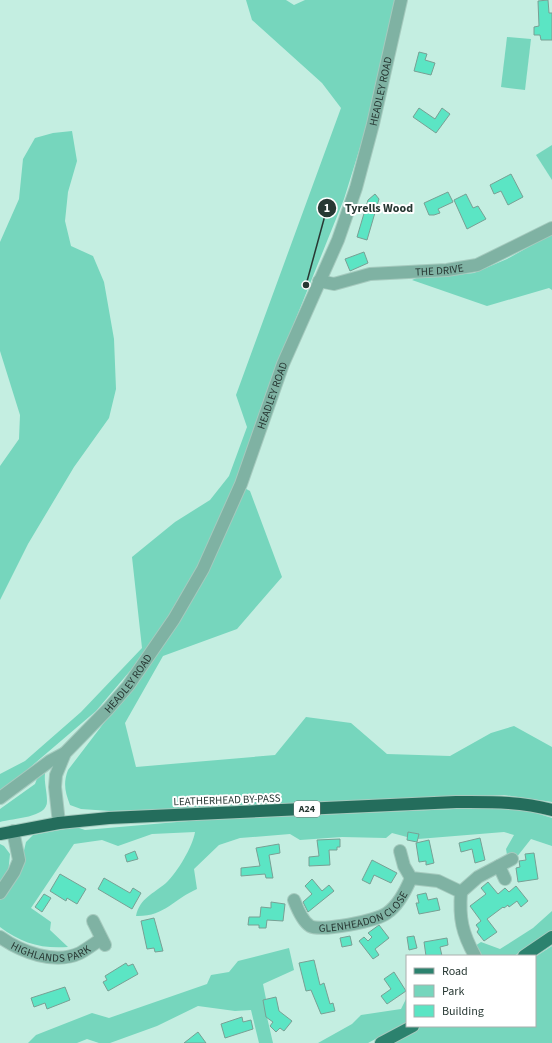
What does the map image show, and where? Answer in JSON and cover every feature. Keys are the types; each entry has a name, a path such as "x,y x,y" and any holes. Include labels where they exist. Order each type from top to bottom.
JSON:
{"highway":[{"name":"LEATHERHEAD BY-PASS","path":"0,834 59,822 160,815 456,802 504,801 532,805 552,810"}],"main road":[{"path":"525,955 552,937"},
{"path":"381,1043 410,1027"}],"street":[{"name":"HEADLEY ROAD","path":"0,798 50,761 65,753 128,686 174,619 203,569 241,484 283,364 338,240 356,188 373,124 401,0"},
{"name":"THE DRIVE","path":"320,281 334,284 370,274 447,270 477,265 552,228"},
{"name":"HEADLEY ROAD","path":"59,822 55,787 56,775 65,753"},
{"path":"0,893 14,872 19,860 13,831"},
{"path":"400,851 404,866 411,878 438,881 461,892"},
{"path":"474,955 468,943 460,917 461,892 478,877 512,859"},
{"path":"499,866 505,879"},
{"name":"GLENHEADON CLOSE","path":"294,900 303,927 322,928 379,917 388,913 402,897 411,878"},
{"name":"HIGHLANDS PARK","path":"0,937 14,946 28,952 60,957 79,953 103,942 93,921"}],"green space":[{"path":"246,0 286,0 294,5 305,0 396,0 371,112 344,199 278,363 235,483 250,491 282,577 237,629 163,656 125,723 136,767 275,755 306,717 351,723 387,754 450,756 491,733 514,726 552,747 552,802 504,795 294,805 110,811 81,809 70,805 65,788 68,770 155,656 147,651 96,711 0,793 0,774 25,761 81,712 142,648 132,557 175,522 210,500 229,476 247,427 236,395 341,108 322,83 252,20"},
{"path":"507,37 531,39 525,90 501,87"},
{"path":"72,131 77,161 68,192 65,221 71,246 93,256 104,282 114,339 116,389 109,418 74,467 28,544 0,600 0,466 19,439 20,415 0,351 0,242 19,199 23,159 35,138 53,133"},
{"path":"552,145 552,180 536,155"},
{"path":"552,234 552,290 549,288 487,306 412,280 423,275 455,275 474,273 507,259"},
{"path":"41,772 45,773 46,807 36,814 0,822 0,809 35,784"},
{"path":"499,807 526,810 552,818 552,846 531,839 516,858 507,855 506,849 514,835 504,832 418,839 418,834 409,832 407,837 392,833 386,838 342,837 300,840 290,834 240,838 219,845 194,869 197,889 162,911 146,916 136,916 144,901 166,883 175,873 188,852 195,832 152,834 118,846 102,840 74,844 31,908 51,922 50,930 68,947 49,947 32,944 8,933 0,927 0,900 19,872 26,842 33,835 76,827 85,830 200,820"},
{"path":"0,844 4,846 10,854 8,874 0,886"},
{"path":"552,911 552,930 515,955 479,955 475,946 481,942 500,949 533,928"},
{"path":"552,946 552,1043 390,1043 419,1027 536,1027 536,956"},
{"path":"289,948 294,970 263,984 266,999 263,1000 273,1043 259,1043 251,1010 235,1011 198,1006 157,1026 110,1043 99,1043 87,1039 77,1043 28,1043 36,1035 92,1013 109,1018 207,984 211,975 229,972 238,961"},
{"path":"406,999 406,1023 368,1043 318,1043 352,1024 361,1015 401,1009"}],"building":[{"path":"548,0 549,13 552,13 552,40 541,40 540,35 534,35 534,27 539,26 538,1"},
{"path":"419,52 427,54 425,60 435,63 431,75 414,71"},
{"path":"419,108 435,119 442,108 450,114 436,133 413,117"},
{"path":"511,174 523,197 508,205 501,191 494,194 490,185"},
{"path":"448,192 453,202 438,209 440,213 429,215 424,203"},
{"path":"375,194 379,199 367,240 357,237 368,200"},
{"path":"466,194 473,208 478,206 486,219 467,229 454,200"},
{"path":"364,252 368,263 350,271 345,259"},
{"path":"408,832 419,834 417,842 407,840"},
{"path":"480,838 485,860 475,863 472,849 461,852 459,843"},
{"path":"340,839 340,847 337,847 337,850 329,850 330,865 309,866 309,857 319,856 317,840"},
{"path":"429,840 434,863 426,865 426,861 419,862 416,843"},
{"path":"279,844 280,853 269,855 273,878 266,878 265,874 241,876 241,868 260,866 256,848"},
{"path":"135,851 138,859 127,862 125,855"},
{"path":"534,853 538,879 518,882 516,868 520,867 519,861 526,860 525,854"},
{"path":"372,860 397,873 391,883 374,875 370,884 362,880"},
{"path":"60,874 86,889 77,904 67,898 66,901 50,891"},
{"path":"104,878 130,893 133,888 141,893 132,909 98,889"},
{"path":"312,879 322,891 329,885 334,891 308,912 303,902 312,894 305,886"},
{"path":"488,882 498,894 505,888 509,892 516,886 528,901 521,907 517,901 509,907 508,905 504,908 503,907 487,919 497,932 484,941 477,932 479,929 476,925 481,921 470,906 486,894 481,888"},
{"path":"426,893 428,900 437,898 440,910 419,914 416,903 419,903 417,895"},
{"path":"44,894 51,898 42,912 35,907"},
{"path":"271,902 285,904 283,921 267,920 266,928 259,928 259,925 248,925 249,917 260,917 261,907 271,908"},
{"path":"154,918 163,951 155,952 154,948 147,949 141,921"},
{"path":"379,925 389,938 375,949 379,955 373,959 359,941 364,937 368,941 372,937 368,933"},
{"path":"350,936 352,945 342,947 340,938"},
{"path":"414,936 417,948 409,950 407,937"},
{"path":"447,938 448,945 440,947 442,955 426,955 424,942"},
{"path":"314,960 320,985 324,983 330,1004 333,1003 335,1011 321,1014 311,990 306,991 299,963"},
{"path":"126,963 128,966 133,964 138,974 108,991 103,982 107,980 105,976"},
{"path":"394,972 406,991 387,1004 381,996 391,989 384,979"},
{"path":"65,987 70,1000 47,1009 45,1003 34,1007 31,998"},
{"path":"276,997 279,1011 292,1021 284,1031 280,1028 276,1032 270,1026 273,1022 266,1017 263,1000"},
{"path":"242,1017 243,1022 251,1020 253,1029 225,1038 221,1024"},
{"path":"198,1032 206,1043 184,1043"}],"place":[{"name":"Tyrells Wood","path":"306,285"}]}
